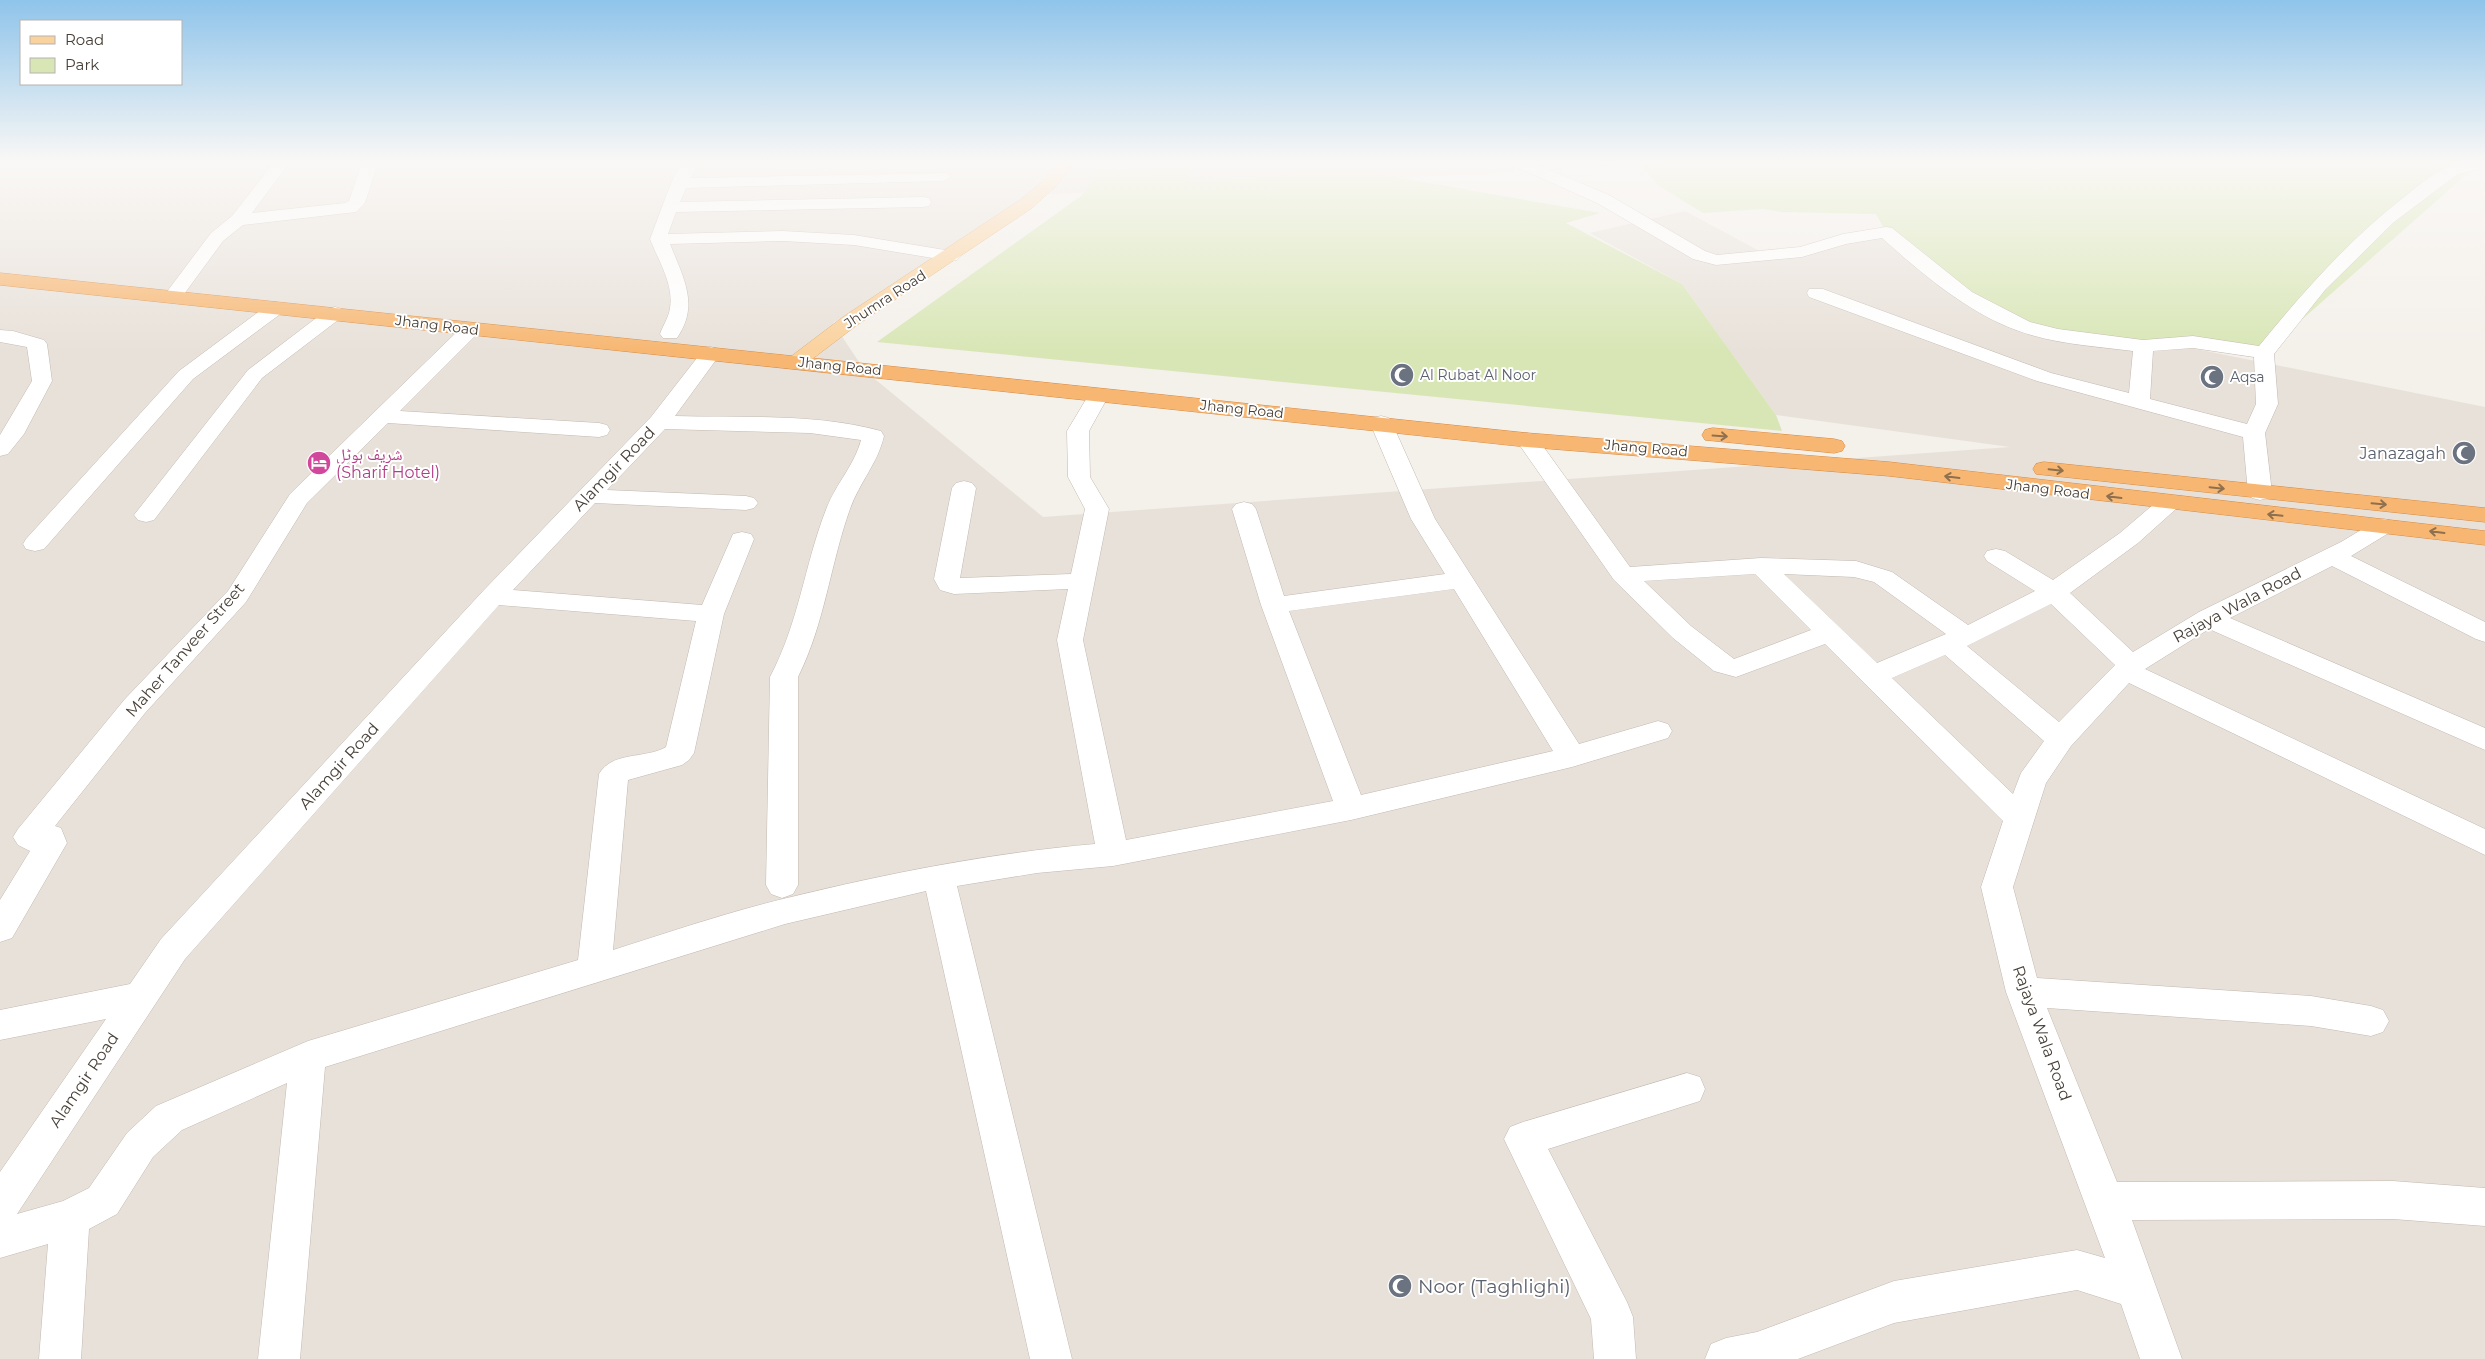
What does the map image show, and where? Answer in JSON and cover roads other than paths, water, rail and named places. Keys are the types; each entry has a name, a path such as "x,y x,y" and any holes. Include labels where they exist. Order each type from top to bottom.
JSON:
{"highway":[{"name":"Jhang Road","path":"3,274 34,267 276,308 471,329 711,353 832,358 1376,408 2169,503 2485,538"},
{"name":"Jhang Road","path":"3,274 177,290 444,308 670,334 803,356"},
{"name":"Jhang Road","path":"832,358 1098,395 1381,423 1527,440 1626,438 1778,440 2260,493 2485,515"}],"main road":[{"name":"Jhumra Road","path":"803,356 995,225"},
{"name":"Jhumra Road","path":"832,358 1018,225"}],"street":[{"path":"177,290 217,237 231,225"},
{"path":"660,225 659,239 677,283 680,306 670,334"},
{"path":"1650,225 1699,255 1716,260 1802,252 1843,239 1886,232 1907,251 1965,296 2023,326 2058,335 2143,346 2193,342 2264,353"},
{"path":"2260,493 2254,433 2267,404 2264,353 2318,286 2380,225"},
{"path":"659,239 783,236 854,240 950,256"},
{"path":"1816,294 2044,377 2139,404 2254,433"},
{"path":"35,544 186,374 276,308"},
{"path":"146,515 255,374 335,313"},
{"name":"Maher Tanveer Street","path":"0,929 51,843 50,836 34,840 29,837 135,706 237,596 298,499 471,329"},
{"path":"0,336 13,337 37,344 42,381 16,429 0,450"},
{"path":"2139,404 2143,346"},
{"name":"Alamgir Road","path":"0,1205 173,949 493,596 659,422 711,353"},
{"path":"1098,395 1078,431 1079,477 1097,509 1070,640 1113,854"},
{"path":"383,416 599,430"},
{"path":"659,422 810,426 862,432 873,436 838,507 807,630 796,656 784,677 782,885"},
{"path":"1381,423 1423,519 1572,757"},
{"path":"1527,440 1623,574 1682,632 1724,665 1731,668 1829,633"},
{"path":"964,488 947,579 949,584 954,586 1081,581"},
{"path":"589,496 746,503"},
{"path":"1874,675 1956,640 2054,592 2129,538 2169,503"},
{"path":"1244,509 1274,605 1351,809"},
{"name":"Rajaya Wala Road","path":"2160,1359 2138,1289 2023,992 1997,887 2032,781 2061,739 2084,712 2129,668 2208,618 2332,556 2384,526"},
{"path":"594,970 614,774 623,768 668,761 679,753 711,614 742,539"},
{"path":"1996,556 2054,592 2129,668 2485,843"},
{"path":"2332,556 2485,633"},
{"path":"1623,574 1761,566 1856,569 1883,577 1956,640 2061,739"},
{"path":"1761,566 2019,818"},
{"path":"1274,605 1462,580"},
{"path":"493,596 711,614"},
{"path":"2208,618 2485,740"},
{"path":"0,1238 70,1218 103,1201 140,1145 169,1118 308,1057 785,911 938,876 1037,861 1113,854 1351,809 1572,757 1658,731"},
{"path":"938,876 1051,1359"},
{"path":"2023,992 2311,1011 2371,1021"},
{"path":"0,1025 140,997"},
{"path":"279,1359 308,1057"},
{"path":"1615,1359 1612,1317 1523,1139 1687,1088"},
{"path":"2105,1202 2393,1200 2485,1207"},
{"path":"60,1359 70,1218"},
{"path":"1726,1359 1757,1353 1894,1302 2077,1270 2138,1289"}],"place":[{"name":"Al Rubat Al Noor","path":"1402,375"},
{"name":"Aqsa","path":"2212,377"},
{"name":"Janazagah","path":"2464,453"},
{"name":"شریف ہوٹل (Sharif Hotel)","path":"319,463"},
{"name":"Noor (Taghlighi)","path":"1400,1286"}]}
